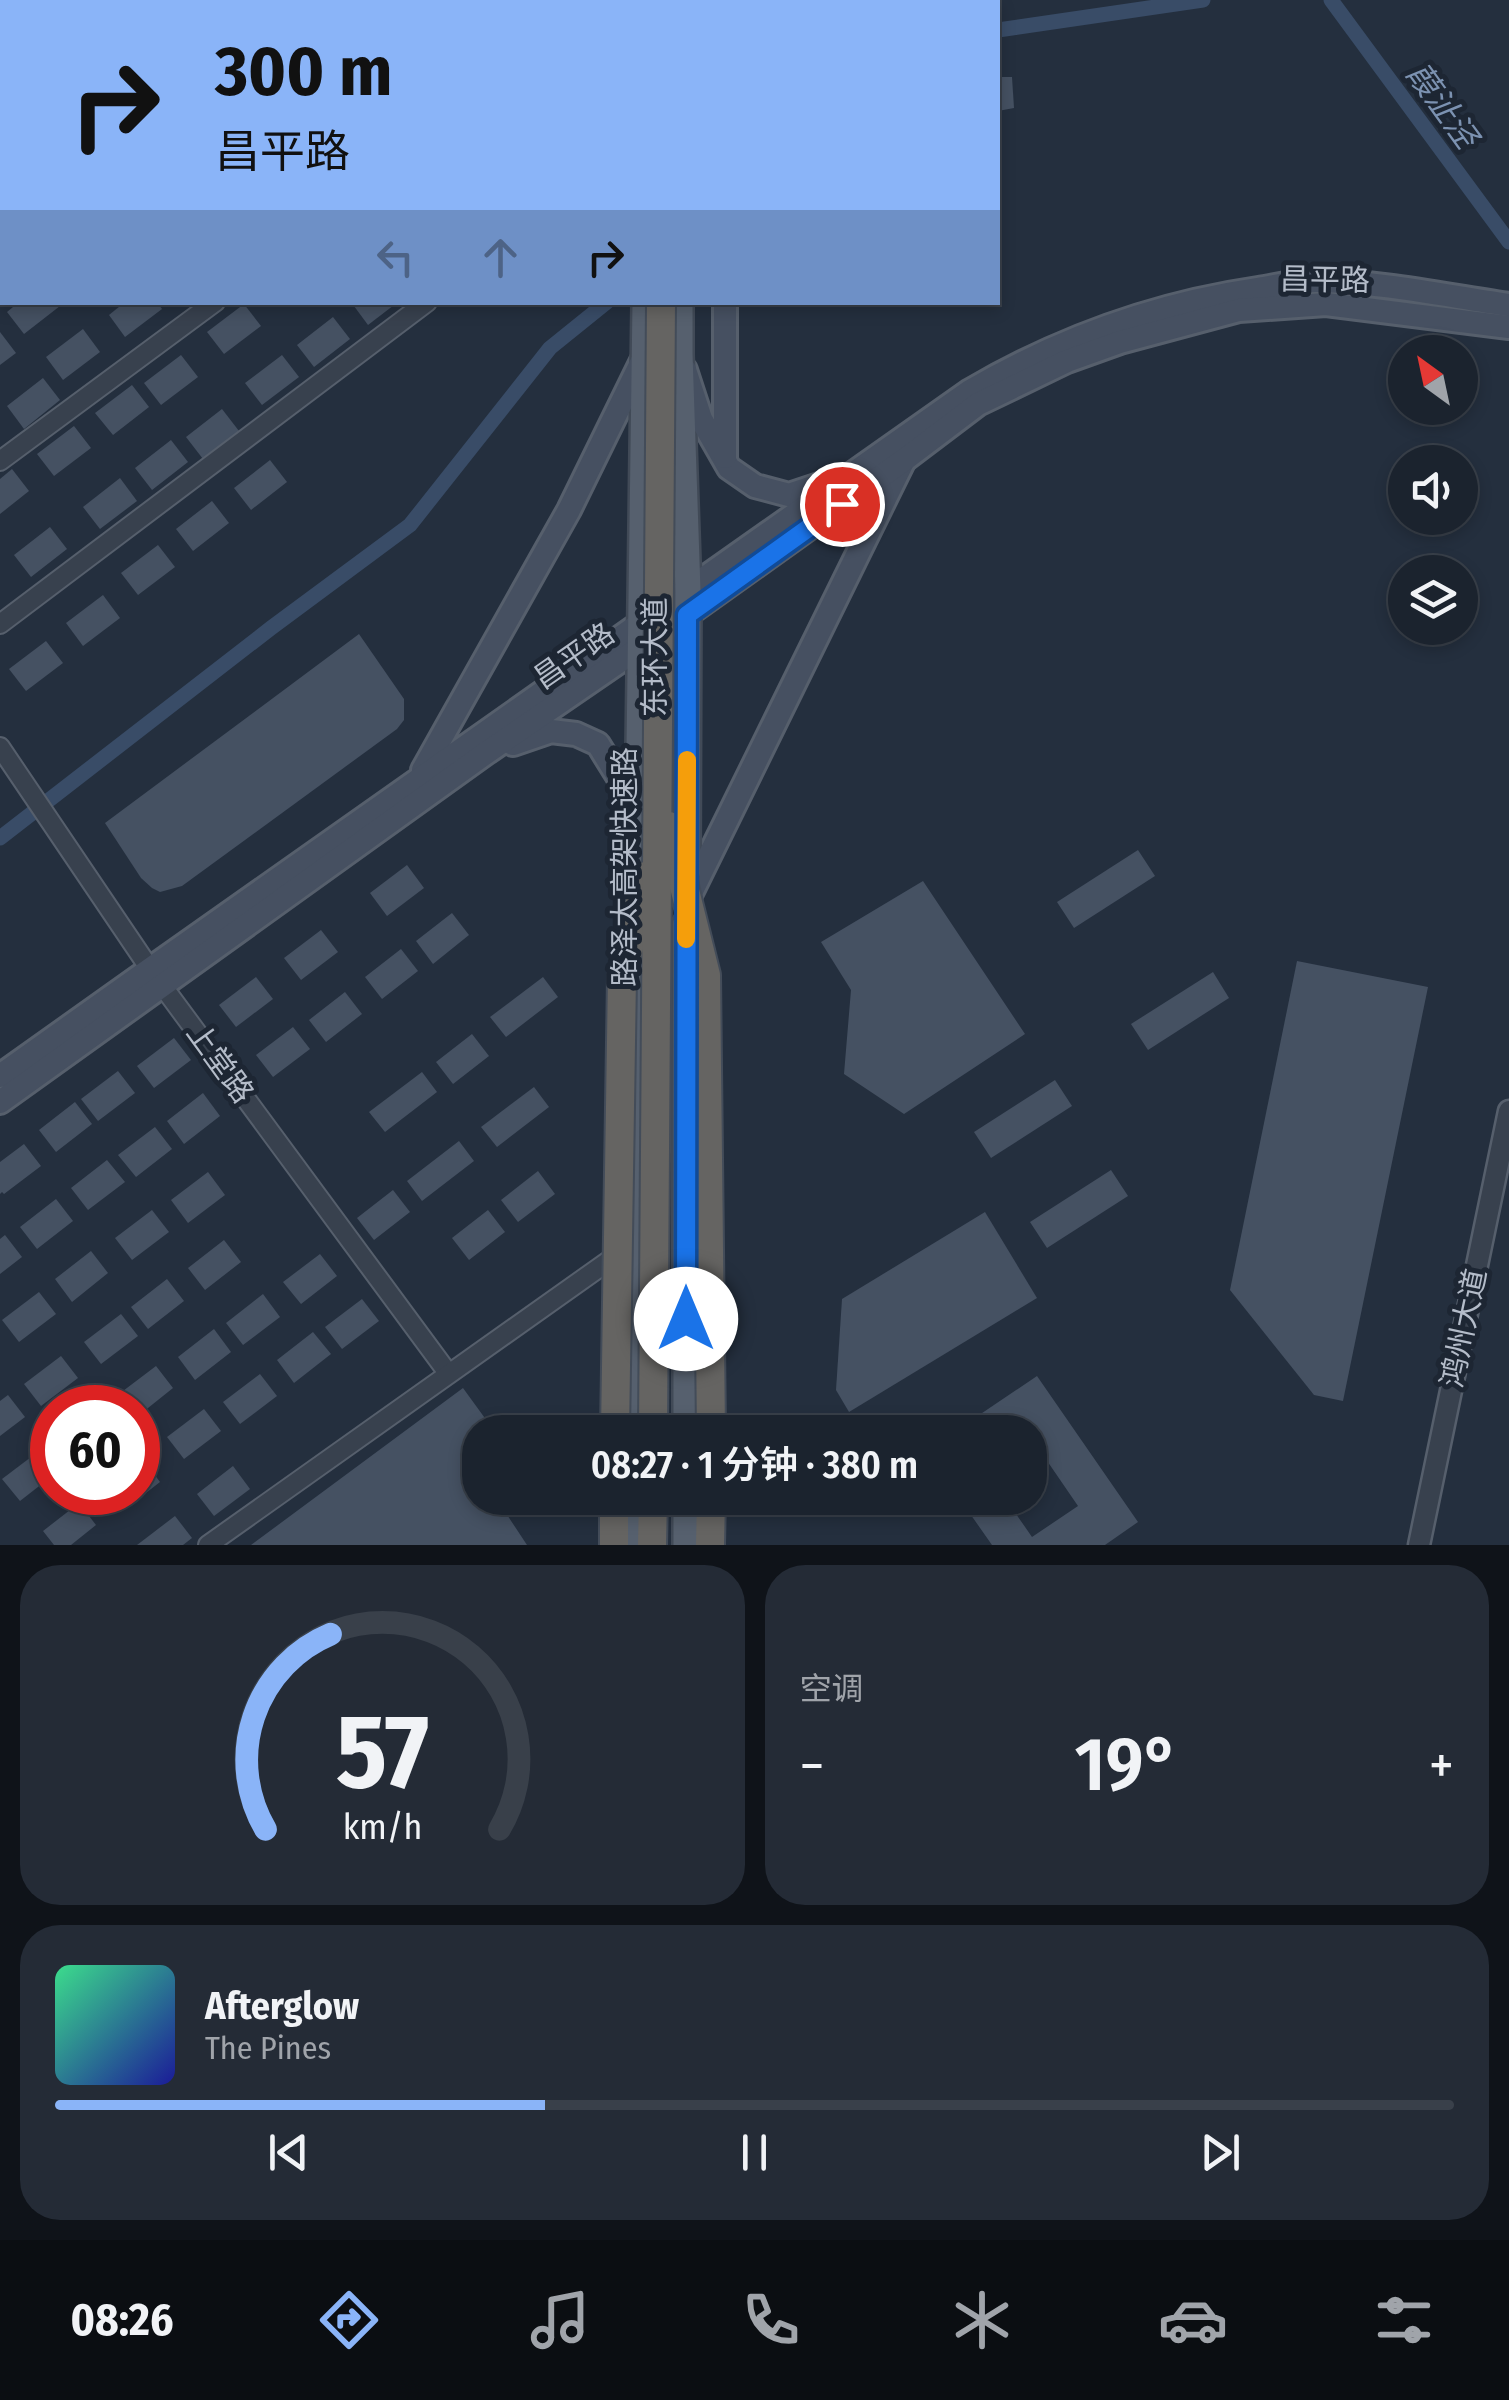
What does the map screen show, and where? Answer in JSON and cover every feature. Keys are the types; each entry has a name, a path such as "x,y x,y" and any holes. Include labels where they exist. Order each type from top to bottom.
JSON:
{"highway":[{"name":"路泽太高架快速路","path":"661,305 667,1415"},
{"name":"路泽太高架快速路","path":"653,1415 677,305"},
{"path":"615,1415 622,977 663,829"},
{"path":"663,829 706,975 711,1415"},
{"path":"614,1515 614,1545"},
{"path":"652,1545 653,1515"},
{"path":"667,1515 667,1545"},
{"path":"710,1545 711,1515"}],"main road":[{"name":"昌平路","path":"897,454 970,390 1013,366 1112,324 1198,300 1316,280 1509,305"},
{"name":"昌平路","path":"0,1102 156,977 420,776 688,603 897,454 978,404 1067,361 1120,342 1238,310 1326,304 1509,327"},
{"name":"东环大道","path":"634,1415 645,305"},
{"name":"东环大道","path":"677,305 688,603 686,1415"},
{"path":"725,305 725,460"},
{"path":"680,354 701,420 729,468 755,486 789,495 897,454"},
{"path":"420,776 568,510 642,359"},
{"path":"686,903 897,454"},
{"name":"昌平路","path":"0,1076 156,977 486,753 640,634"},
{"path":"486,753 551,731 576,734 598,744 624,786 637,909"},
{"path":"633,1545 634,1515"},
{"path":"686,1515 686,1545"}],"street":[{"path":"0,461 211,305"},
{"path":"0,624 423,305"},
{"name":"上堂路","path":"0,747 156,977 448,1373"},
{"name":"鸿州大道","path":"1420,1545 1509,1111"},
{"path":"208,1545 636,1241"}],"building":[{"path":"1000,77 1012,77 1014,108 1000,111"},
{"path":"15,305 60,306 24,334 7,312"},
{"path":"121,305 159,305 162,309 125,337 109,315"},
{"path":"243,305 261,326 224,354 207,332"},
{"path":"353,305 394,305 368,325"},
{"path":"333,317 350,339 314,367 297,345"},
{"path":"83,329 100,352 63,380 46,357"},
{"path":"0,332 16,353 0,365"},
{"path":"181,355 198,377 161,405 144,383"},
{"path":"282,355 299,377 262,405 245,383"},
{"path":"43,378 60,400 24,429 7,406"},
{"path":"132,385 149,407 113,435 95,413"},
{"path":"222,409 239,431 203,459 186,437"},
{"path":"74,426 91,448 54,476 37,454"},
{"path":"171,440 188,462 152,490 135,468"},
{"path":"270,460 287,482 251,510 234,488"},
{"path":"12,469 29,491 0,514 0,479"},
{"path":"120,478 137,501 100,529 83,507"},
{"path":"212,501 229,523 193,551 176,529"},
{"path":"50,527 67,549 31,577 14,555"},
{"path":"158,545 175,567 138,595 121,573"},
{"path":"103,595 120,618 83,646 66,623"},
{"path":"359,634 404,699 404,720 397,729 182,886 160,892 152,888 141,878 105,823"},
{"path":"46,641 63,663 26,691 9,669"},
{"path":"1138,850 1155,876 1074,928 1057,902"},
{"path":"407,865 424,888 387,916 370,893"},
{"path":"923,881 1025,1034 904,1114 844,1074 851,990 821,942"},
{"path":"452,913 469,935 433,964 416,941"},
{"path":"321,930 338,952 301,980 284,958"},
{"path":"401,949 418,971 382,999 365,977"},
{"path":"1297,961 1428,987 1343,1401 1314,1395 1230,1290"},
{"path":"1213,972 1229,998 1148,1050 1131,1024"},
{"path":"256,977 273,999 236,1027 219,1005"},
{"path":"543,977 558,997 506,1037 490,1017"},
{"path":"345,992 362,1014 326,1042 309,1020"},
{"path":"293,1027 310,1049 273,1077 256,1055"},
{"path":"472,1034 489,1056 453,1084 436,1062"},
{"path":"174,1038 191,1060 154,1088 137,1066"},
{"path":"118,1071 135,1093 98,1121 81,1099"},
{"path":"422,1072 437,1092 385,1132 369,1112"},
{"path":"1055,1080 1072,1106 991,1158 974,1132"},
{"path":"534,1087 549,1107 497,1147 481,1127"},
{"path":"203,1093 220,1116 184,1144 167,1121"},
{"path":"75,1102 92,1124 56,1152 39,1130"},
{"path":"155,1127 172,1149 136,1177 118,1155"},
{"path":"459,1141 474,1161 422,1201 407,1181"},
{"path":"24,1144 41,1166 0,1194 0,1162"},
{"path":"107,1160 125,1182 88,1210 71,1188"},
{"path":"1111,1170 1128,1196 1047,1248 1030,1222"},
{"path":"538,1171 555,1194 518,1222 501,1200"},
{"path":"208,1172 225,1195 188,1223 171,1200"},
{"path":"393,1190 410,1212 374,1240 357,1218"},
{"path":"56,1199 73,1221 37,1249 20,1227"},
{"path":"152,1210 169,1232 132,1260 115,1238"},
{"path":"488,1210 505,1232 469,1260 452,1238"},
{"path":"985,1212 1037,1298 849,1412 836,1390 842,1299"},
{"path":"5,1235 22,1257 0,1274 0,1239"},
{"path":"224,1240 241,1262 205,1290 188,1268"},
{"path":"91,1251 108,1273 72,1302 55,1279"},
{"path":"320,1254 337,1276 301,1304 283,1282"},
{"path":"167,1279 184,1301 148,1329 131,1307"},
{"path":"39,1292 56,1314 19,1342 2,1320"},
{"path":"263,1294 280,1317 243,1345 226,1323"},
{"path":"362,1299 379,1321 342,1349 325,1327"},
{"path":"121,1314 138,1336 101,1364 84,1342"},
{"path":"214,1329 231,1352 195,1380 178,1357"},
{"path":"313,1332 331,1354 294,1383 277,1360"},
{"path":"61,1356 78,1378 69,1385 30,1385 30,1392 24,1384"},
{"path":"156,1366 173,1388 160,1398 160,1385 131,1385"},
{"path":"260,1374 277,1396 240,1424 223,1402"},
{"path":"1037,1376 1138,1522 1105,1545 992,1545 971,1515 1017,1515 1032,1537 1078,1506 1047,1461 1047,1415 979,1415"},
{"path":"463,1388 483,1415 462,1415 462,1515 507,1515 527,1545 251,1545"},
{"path":"8,1395 25,1417 0,1436 0,1401"},
{"path":"204,1409 221,1431 184,1459 167,1437"},
{"path":"30,1458 30,1493 20,1501 2,1479"},
{"path":"233,1466 250,1489 214,1516 197,1494"},
{"path":"64,1515 88,1515 96,1525 71,1545 54,1545 43,1531"},
{"path":"175,1516 192,1538 183,1545 137,1545"}],"waterway":[{"path":"1000,30 1203,0"},
{"name":"葭沚泾","path":"1331,0 1509,242"},
{"path":"0,838 410,525 550,348 603,305"}],"slow traffic":[{"path":"686,939 687,760"}],"route":[{"path":"686,1319 687,615 842,504"}]}
